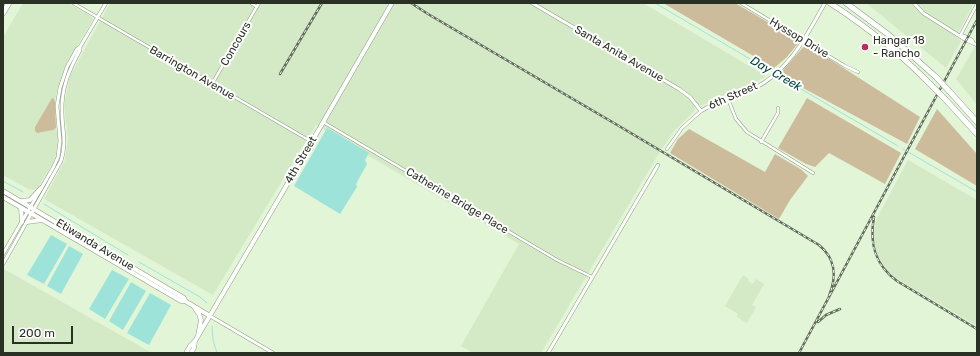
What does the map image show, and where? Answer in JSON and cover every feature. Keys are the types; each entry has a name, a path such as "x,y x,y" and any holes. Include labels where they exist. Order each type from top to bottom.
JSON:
{"highway":[{"path":"3,14 9,3"},
{"path":"846,3 889,35 936,77 977,122"},
{"path":"832,4 872,33 920,74 977,134"}],"main road":[{"path":"32,208 58,157 60,146 58,106 60,88 67,67 106,3"},
{"name":"4th Street","path":"186,353 198,337 392,3"},
{"name":"Santa Anita Avenue","path":"532,3 679,89 690,97 701,111"},
{"name":"6th Street","path":"701,111 756,87 771,78 795,54 825,3"},
{"path":"914,3 923,13 966,40 977,45"},
{"path":"3,254 22,222 49,184 59,166 65,144 62,96 67,76 80,50 80,47"},
{"path":"548,353 658,165"},
{"path":"49,184 54,171 53,168"},
{"path":"22,201 30,200 41,188"},
{"name":"Etiwanda Avenue","path":"3,191 184,298 185,301 194,307 273,353"},
{"name":"Etiwanda Avenue","path":"3,197 181,301 185,301"},
{"path":"21,208 22,222"},
{"path":"3,264 27,222 29,213"},
{"path":"27,222 42,220"},
{"path":"194,307 201,320 198,337"},
{"path":"191,353 194,348 195,341"}],"street":[{"name":"Barrington Avenue","path":"73,3 312,142"},
{"path":"251,3 257,7"},
{"name":"Concours","path":"212,84 259,3"},
{"name":"Hyssop Drive","path":"741,3 845,66 858,72"},
{"path":"960,36 977,4"},
{"path":"728,99 734,115 741,126 750,135 813,173"},
{"path":"761,142 778,113 778,108"},
{"name":"6th Street","path":"667,149 682,128 701,111"},
{"name":"Catherine Bridge Place","path":"323,122 557,260 592,277"}],"shaded area":[{"path":"23,3 68,3 91,16 93,19 66,65 58,86 55,102 55,119 58,139 56,155 53,163 37,189 30,190 3,175 3,37"},
{"path":"110,3 643,3 766,76 751,85 700,105 695,108 694,111 675,130 661,150 541,353 473,353 461,346 519,244 316,125 213,295 44,199 65,160 68,139 64,106 70,76"},
{"path":"663,3 735,3 800,41 787,57 774,68"},
{"path":"866,3 974,3 956,37 961,41 946,68"},
{"path":"977,43 977,105 956,79"},
{"path":"806,44 920,117 907,144 779,75"},
{"path":"52,98 55,102 56,128 37,133 35,131 35,127"},
{"path":"807,98 901,153 885,184 829,153 815,167 806,164 778,148"},
{"path":"937,109 977,154 977,186 915,149"},
{"path":"689,129 765,172 775,154 802,170 808,176 790,200 779,219 670,153 678,139"},
{"path":"908,160 977,200 977,326 896,278 885,267 877,254 874,240 876,220"},
{"path":"3,268 4,269 152,353 3,353"},
{"path":"743,275 753,284 756,279 764,284 752,305 756,307 747,323 737,317 738,314 725,306"}],"water":[{"path":"327,128 369,153 365,160 367,164 356,184 357,187 340,214 294,186"},
{"path":"51,235 67,244 44,284 27,275"},
{"path":"69,246 83,254 61,294 47,286"},
{"path":"112,270 129,279 105,319 89,309"},
{"path":"131,282 146,291 123,330 109,321"},
{"path":"150,293 171,305 149,345 127,333"}],"waterway":[{"name":"Day Creek","path":"655,3 898,146"},
{"name":"Day Creek","path":"903,149 977,192"},
{"path":"3,181 23,192"},
{"path":"44,204 128,255"},
{"path":"139,262 200,297 207,303"},
{"path":"212,326 213,340 217,353"}],"railway":[{"path":"280,74 322,3"},
{"path":"411,3 819,245 825,250 832,262 834,275 832,289 829,296"},
{"path":"799,353 977,20"},
{"path":"874,217 872,236 875,253 883,268 889,275 977,329"},
{"path":"818,322 826,315 840,309"}],"place":[{"name":"Hangar 18 - Rancho","path":"865,47"}]}
